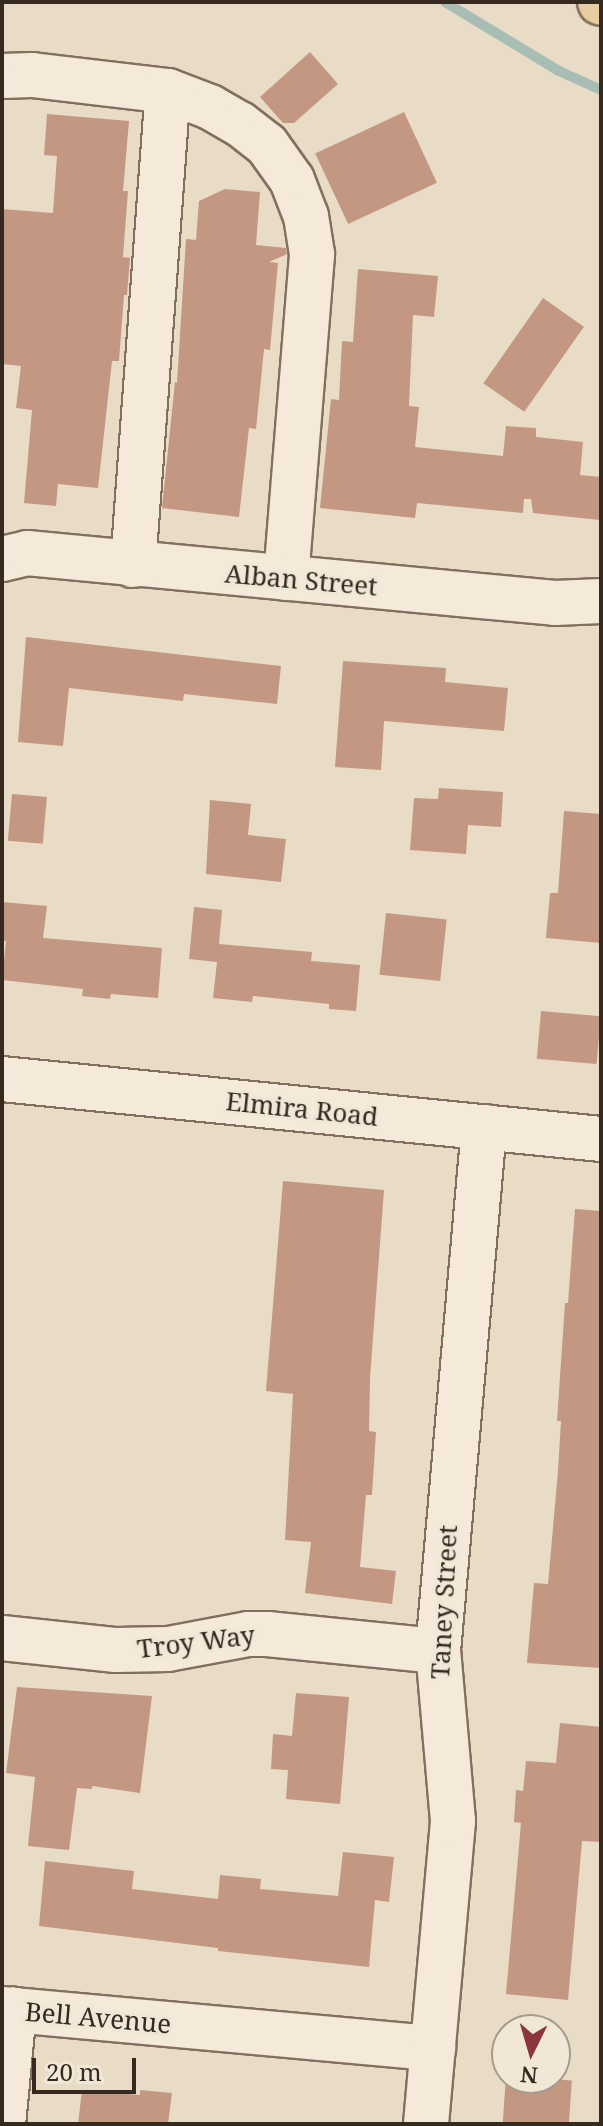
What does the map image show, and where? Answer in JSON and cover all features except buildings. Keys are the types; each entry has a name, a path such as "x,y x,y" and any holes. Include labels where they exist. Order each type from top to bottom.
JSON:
{"street":[{"path":"2,76 32,75 168,91 220,113 267,145 292,180 306,216 312,255 286,578"},
{"path":"133,565 168,91"},
{"name":"Alban Street","path":"2,559 27,553 555,603 601,601"},
{"name":"Elmira Road","path":"2,1079 601,1139"},
{"name":"Taney Street","path":"426,2124 453,1821 438,1651 484,1127"},
{"name":"Troy Way","path":"2,1638 116,1650 168,1649 248,1634 267,1634 438,1651"},
{"path":"3,2124 8,2009"},
{"name":"Bell Avenue","path":"8,2009 433,2048"}],"waterway":[{"path":"445,2 559,71 601,90"}]}
